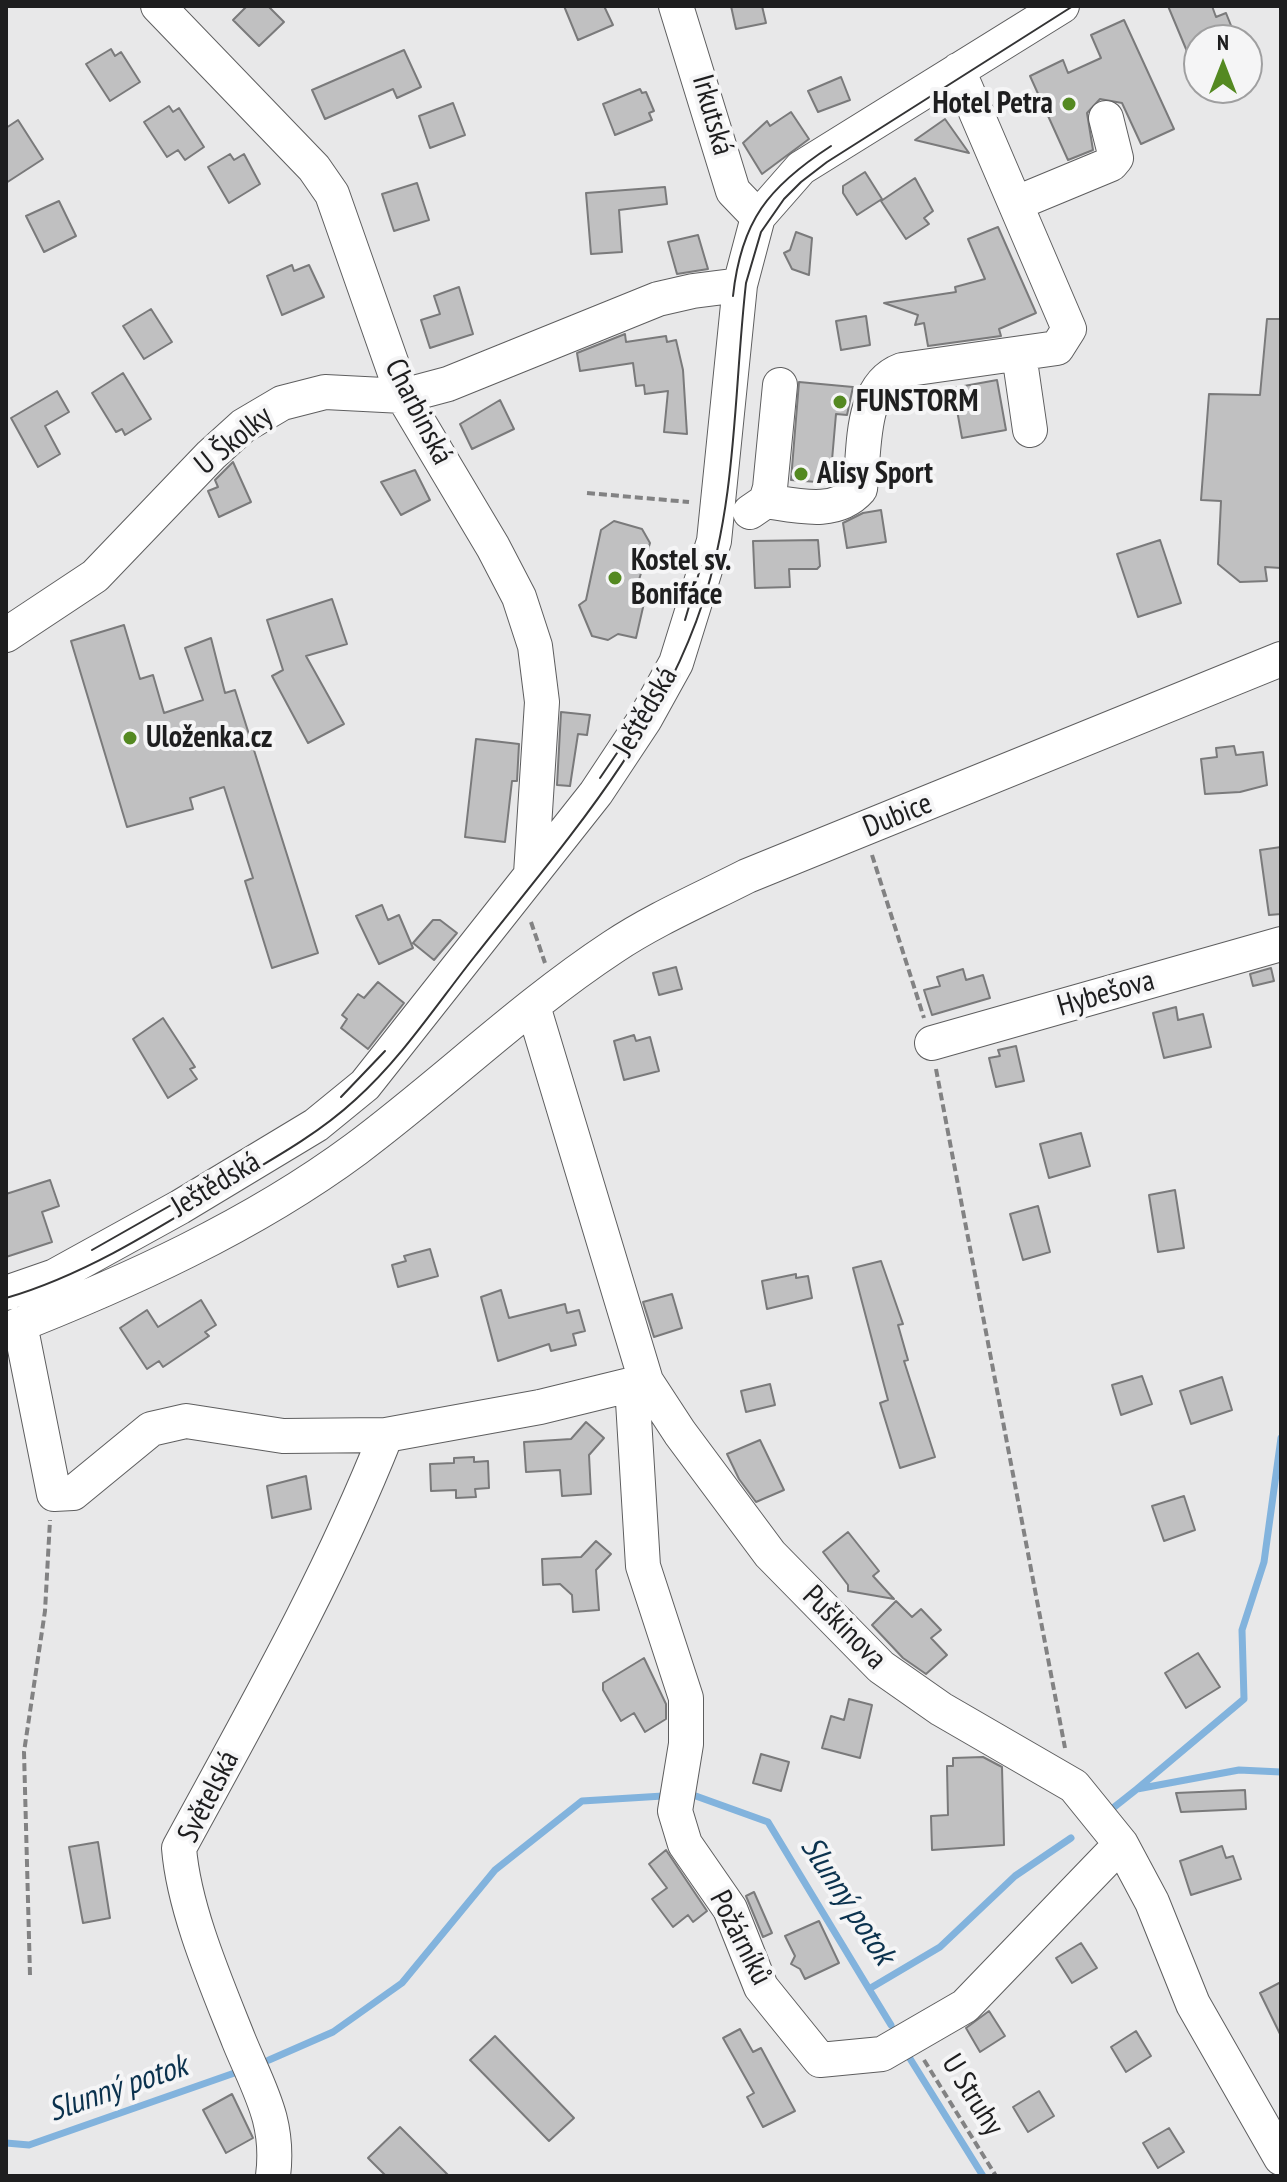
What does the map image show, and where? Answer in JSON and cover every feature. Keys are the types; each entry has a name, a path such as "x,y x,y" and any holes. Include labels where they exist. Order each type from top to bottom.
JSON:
{"street":[{"name":"Charbinská","path":"158,6 314,168 332,194 403,396 493,547 519,597 535,646 542,702 523,885"},
{"name":"Irkutská","path":"676,6 733,191 758,217"},
{"name":"Ještědská","path":"6,1293 55,1276 180,1207 316,1125 365,1085 596,793 645,719 676,663 707,571 719,510 740,285 758,217 801,168 1062,6"},
{"path":"766,501 808,507 840,505 852,498 860,489 871,400 887,375 902,370 1057,348 1069,329 958,70"},
{"path":"1017,203 1111,164 1116,158 1116,149 1106,118"},
{"name":"U Školky","path":"6,635 95,576 190,476 243,426 282,403 325,392 403,396 448,384 658,299 740,285"},
{"path":"1019,354 1030,430"},
{"path":"719,510 755,511 766,501 770,488 780,385"},
{"name":"Dubice","path":"543,998 615,946 747,876 1281,659"},
{"name":"Hybešova","path":"932,1043 1281,944"},
{"name":"Ještědská","path":"13,1327 82,1299 274,1202 354,1150 543,998"},
{"name":"Puškinova","path":"543,998 639,1383 770,1554 881,1667 941,1709 1074,1786 1121,1844 1152,1902 1193,2004 1281,2158"},
{"path":"13,1327 54,1494 73,1493 151,1429 186,1421 283,1436 386,1435 540,1407 639,1383"},
{"name":"Požárníků","path":"639,1383 643,1566 686,1698 686,1744 675,1811 685,1844 730,1909 761,1987 820,2060 882,2054 965,2006 1121,1844"},
{"name":"Světelská","path":"273,2176 276,2151 270,2111 239,2041 182,1882 179,1848 302,1625 356,1510 386,1435"}],"path":[{"path":"587,493 719,510"},
{"path":"864,829 932,1043 1074,1786"},
{"path":"523,885 543,998"},
{"path":"30,1975 24,1752 45,1611 47,1539 54,1494"},
{"name":"U Struhy","path":"910,2038 996,2176"}],"building":[{"path":"247,6 268,6 284,22 259,46 233,20"},
{"path":"564,6 604,6 613,25 578,40"},
{"path":"731,6 762,6 766,23 736,29"},
{"path":"1168,6 1212,6 1216,17 1226,13 1230,24 1183,24 1183,42"},
{"path":"1124,20 1174,129 1141,144 1122,103 1100,99 1087,113 1093,150 1068,160 1030,76 1063,60 1068,73 1101,58 1091,35"},
{"path":"111,49 115,56 121,52 140,82 110,101 86,64"},
{"path":"404,50 421,87 397,98 393,89 325,119 312,90"},
{"path":"841,77 850,100 818,112 808,91"},
{"path":"640,89 642,93 646,92 654,111 649,113 652,120 615,135 603,104"},
{"path":"453,103 465,135 430,148 419,116"},
{"path":"169,106 173,112 179,108 204,147 185,160 178,150 167,157 144,122"},
{"path":"791,112 809,139 762,174 743,143 767,121 770,126"},
{"path":"945,119 969,153 915,140"},
{"path":"18,120 43,159 6,183 6,128"},
{"path":"230,154 234,160 244,154 260,184 229,203 208,167"},
{"path":"865,172 882,199 857,215 843,193 843,186"},
{"path":"915,178 933,211 924,218 929,224 906,239 881,201"},
{"path":"417,183 429,220 394,231 382,194"},
{"path":"665,187 667,204 619,210 622,252 591,254 586,193"},
{"path":"59,201 76,236 44,252 26,216"},
{"path":"998,227 1036,313 999,329 1001,336 928,346 924,323 915,325 918,315 884,303 956,292 955,287 985,279 968,239"},
{"path":"796,232 812,238 809,275 792,269 784,253 790,250"},
{"path":"698,235 708,269 677,274 668,242"},
{"path":"292,265 294,271 309,265 324,297 282,315 267,276"},
{"path":"459,287 473,334 430,348 421,320 440,314 434,296"},
{"path":"151,309 172,342 144,359 123,326"},
{"path":"866,316 870,345 841,350 836,321"},
{"path":"1267,319 1281,319 1281,568 1265,567 1267,581 1240,582 1218,564 1221,501 1201,500 1209,394 1260,395"},
{"path":"625,334 626,342 666,336 667,342 676,340 683,370 687,434 664,432 668,391 645,394 644,385 636,386 633,363 580,371 577,353"},
{"path":"123,373 151,419 125,435 122,429 116,432 92,393"},
{"path":"997,380 1006,430 962,438 953,388"},
{"path":"799,382 853,387 847,415 836,414 830,483 791,480"},
{"path":"57,391 69,412 45,426 60,454 38,467 11,418"},
{"path":"500,400 514,429 472,449 460,424"},
{"path":"233,462 251,502 219,517 208,491 218,487 215,480"},
{"path":"415,470 430,500 401,515 381,482"},
{"path":"881,510 886,542 847,548 843,523 863,513"},
{"name":"Kostel sv. Bonifáce","path":"614,521 642,529 650,543 633,600 644,603 636,638 618,634 608,640 592,636 579,605 586,600 601,530"},
{"path":"818,540 820,566 817,569 789,569 790,587 755,588 753,541"},
{"path":"1160,540 1181,603 1138,617 1117,554"},
{"path":"332,599 347,644 306,656 344,724 308,743 272,676 283,670 267,620"},
{"path":"124,625 140,679 153,675 164,713 203,700 185,648 211,638 225,693 235,690 318,953 272,968 245,881 253,878 224,787 190,798 193,809 127,827 71,641"},
{"path":"561,712 590,715 587,735 578,734 570,786 557,785"},
{"path":"476,739 519,744 517,781 512,781 505,842 465,837"},
{"path":"1234,746 1236,755 1263,752 1267,785 1240,792 1205,794 1201,759 1217,757 1216,748"},
{"path":"1281,847 1281,914 1269,915 1260,850"},
{"path":"382,905 388,920 399,915 413,948 379,964 356,916"},
{"path":"433,920 440,920 457,933 434,960 413,943"},
{"path":"676,967 682,989 659,995 653,973"},
{"path":"1271,968 1274,981 1253,986 1250,974"},
{"path":"963,969 966,980 983,975 990,998 932,1015 924,990 940,986 937,977"},
{"path":"378,982 404,1003 368,1049 341,1028 347,1019 342,1015 358,994 364,998"},
{"path":"1176,1007 1178,1020 1203,1014 1211,1047 1164,1058 1153,1013"},
{"path":"163,1018 195,1067 190,1069 197,1079 168,1098 133,1039"},
{"path":"634,1035 636,1041 650,1037 659,1071 624,1080 614,1041"},
{"path":"1016,1046 1024,1081 996,1087 989,1058 1000,1056 998,1050"},
{"path":"1081,1133 1090,1166 1049,1178 1040,1144"},
{"path":"50,1180 59,1206 42,1212 52,1242 6,1257 6,1194"},
{"path":"1175,1190 1184,1248 1158,1252 1149,1195"},
{"path":"1038,1206 1050,1252 1023,1260 1010,1214"},
{"path":"430,1249 438,1276 398,1287 392,1265 406,1261 404,1256"},
{"path":"881,1261 903,1324 898,1325 908,1360 904,1361 935,1457 900,1468 880,1403 888,1400 853,1268"},
{"path":"796,1274 796,1278 808,1276 812,1298 767,1309 762,1281"},
{"path":"501,1290 509,1318 565,1304 567,1313 579,1310 585,1331 573,1334 576,1345 551,1351 549,1344 498,1361 481,1297"},
{"path":"672,1294 682,1328 654,1337 643,1302"},
{"path":"201,1300 216,1325 205,1332 209,1336 163,1367 159,1361 147,1369 120,1328 147,1310 158,1327"},
{"path":"1142,1376 1152,1404 1121,1415 1112,1385"},
{"path":"1222,1377 1232,1410 1191,1424 1180,1391"},
{"path":"770,1384 775,1405 746,1412 741,1391"},
{"path":"586,1422 604,1438 589,1455 591,1494 562,1496 560,1470 526,1472 524,1442 571,1439"},
{"path":"760,1440 784,1490 756,1502 739,1479 727,1454"},
{"path":"474,1457 474,1462 488,1461 489,1488 475,1489 476,1497 456,1498 456,1490 431,1491 430,1464 454,1463 454,1458"},
{"path":"306,1476 311,1509 272,1518 267,1486"},
{"path":"1184,1496 1195,1530 1164,1541 1152,1506"},
{"path":"848,1532 879,1571 873,1576 894,1599 848,1591 848,1585 823,1552"},
{"path":"596,1541 611,1554 596,1570 599,1610 573,1612 572,1595 560,1584 543,1585 542,1559 581,1557"},
{"path":"896,1601 912,1617 921,1609 941,1630 931,1638 947,1655 926,1674 903,1658 872,1625"},
{"path":"1198,1653 1220,1687 1186,1708 1165,1673"},
{"path":"644,1658 666,1704 666,1719 645,1732 634,1713 621,1721 603,1690 603,1683"},
{"path":"849,1699 872,1705 860,1758 822,1748 831,1716 844,1720"},
{"path":"761,1754 789,1762 781,1791 753,1783"},
{"path":"983,1757 1002,1767 1004,1845 932,1850 931,1816 948,1815 947,1766 953,1766 953,1758"},
{"path":"1245,1790 1246,1809 1181,1812 1176,1793"},
{"path":"98,1842 110,1918 83,1923 69,1847"},
{"path":"1222,1846 1226,1858 1233,1856 1241,1879 1191,1895 1180,1861"},
{"path":"666,1850 707,1911 693,1922 688,1915 673,1927 652,1899 667,1888 649,1864"},
{"path":"754,1892 772,1933 763,1937 746,1896"},
{"path":"819,1921 839,1963 805,1979 800,1969 791,1964 795,1956 785,1936"},
{"path":"1081,1943 1097,1968 1072,1983 1056,1958"},
{"path":"1281,1982 1281,2036 1260,1993"},
{"path":"989,2011 1005,2036 980,2052 966,2028"},
{"path":"740,2029 753,2052 761,2048 795,2111 763,2127 747,2097 754,2093 723,2038"},
{"path":"1136,2031 1151,2056 1126,2072 1111,2047"},
{"path":"495,2036 574,2118 549,2141 470,2060"},
{"path":"1039,2091 1054,2116 1028,2132 1013,2107"},
{"path":"232,2094 253,2138 226,2153 203,2110"},
{"path":"400,2127 449,2176 386,2176 368,2158"},
{"path":"1169,2128 1184,2152 1158,2168 1143,2143"}],"waterway":[{"path":"1137,1789 1244,1699 1242,1630 1264,1562 1281,1438"},
{"name":"Slunný potok","path":"1113,1808 1137,1789 1239,1770 1281,1772"},
{"name":"Slunný potok","path":"693,1795 768,1822 869,1989 940,1947 1015,1876 1071,1838"},
{"name":"Slunný potok","path":"269,2060 333,2032 402,1983 495,1870 582,1801 663,1796"},
{"path":"869,1989 891,2025"},
{"path":"909,2057 983,2176"},
{"name":"Slunný potok","path":"6,2143 29,2145 243,2070"}],"tram line":[{"path":"6,1298 64,1277 120,1250 293,1146 355,1100 403,1049 605,788 661,699 684,652 703,602 722,524 733,444 746,283 761,232 784,199 827,162 1073,6"},
{"path":"733,296 743,247 761,208 790,176 831,146"},
{"path":"685,620 701,566"},
{"path":"600,778 632,731"},
{"path":"341,1097 385,1051"},
{"path":"92,1250 210,1183"}],"place":[{"name":"Hotel Petra","path":"1069,104"},
{"name":"FUNSTORM","path":"840,402"},
{"name":"Alisy Sport","path":"801,474"},
{"name":"Kostel sv. Bonifáce","path":"615,578"},
{"name":"Uloženka.cz","path":"130,738"}]}
